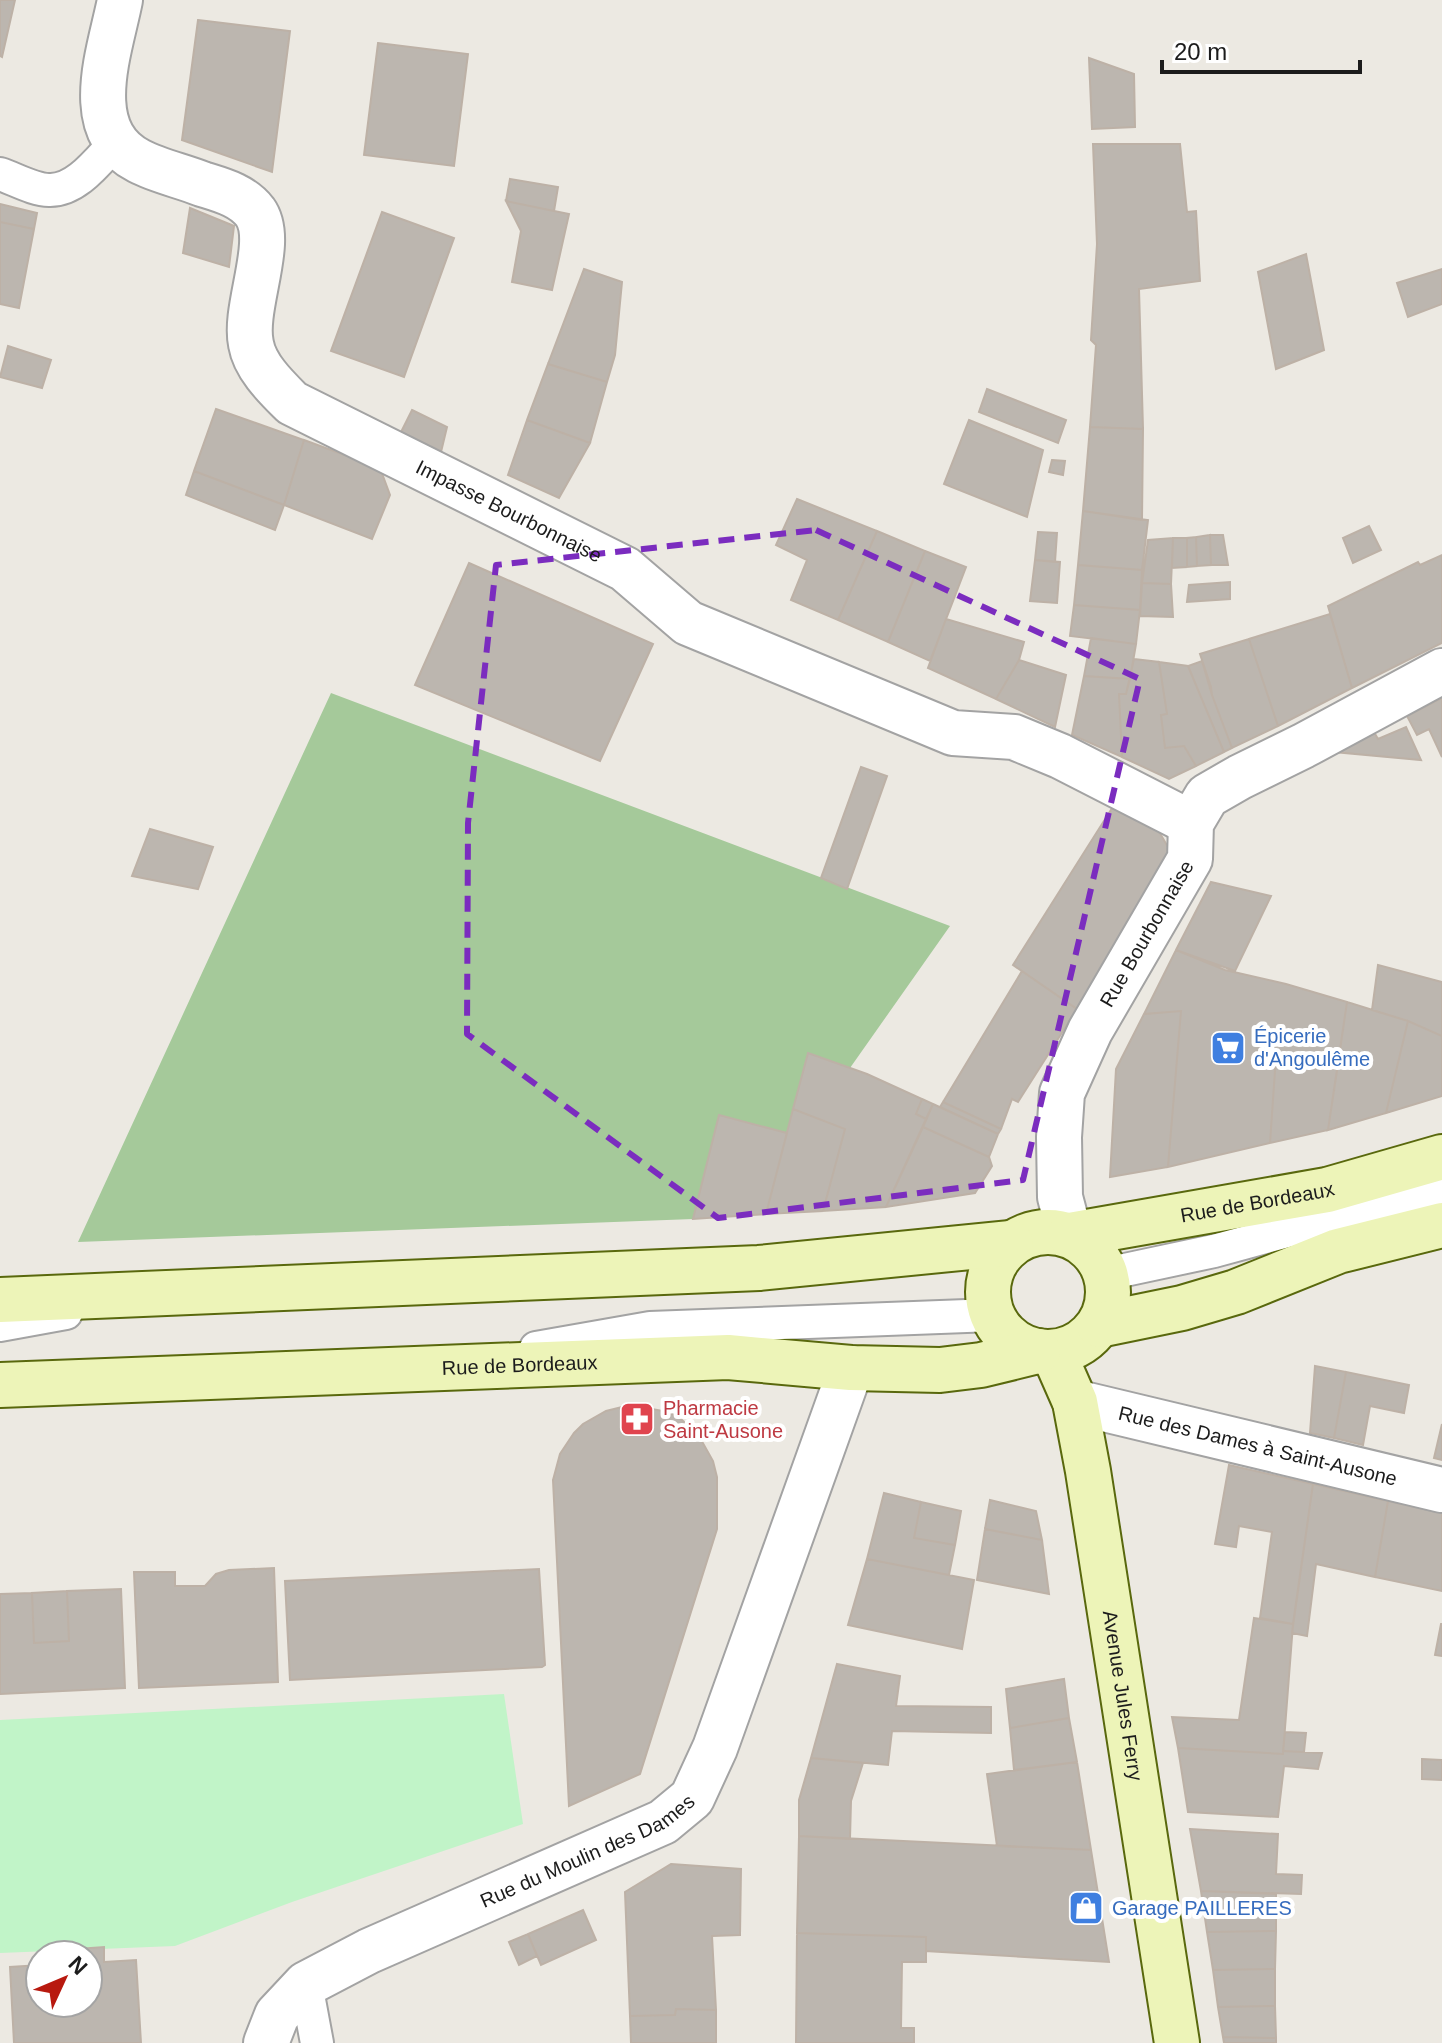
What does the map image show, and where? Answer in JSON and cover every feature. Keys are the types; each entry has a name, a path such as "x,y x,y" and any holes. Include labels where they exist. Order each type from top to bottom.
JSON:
{"main road":[{"name":"Rue de Bordeaux","path":"1070,1235 1327,1190 1442,1157"},
{"path":"1099,1325 1182,1308 1236,1292 1338,1251 1442,1225"},
{"path":"0,1300 759,1268 1011,1243 1029,1234 1050,1232 1070,1235 1085,1245 1098,1258 1106,1274 1109,1291 1106,1309 1099,1325 1086,1339 1070,1348 1045,1351 1019,1344 1003,1332 993,1315 988,1296 989,1277 998,1258 1011,1243"},
{"name":"Rue de Bordeaux","path":"0,1385 728,1357 851,1368 940,1370 1045,1351"},
{"name":"Avenue Jules Ferry","path":"1045,1351 1075,1402 1177,2043"}],"street":[{"path":"115,143 103,115 102,89 120,0"},
{"name":"Impasse Bourbonnaise","path":"115,143 138,161 236,196 256,213 263,238 250,310 251,345 269,381 292,403 625,569 688,623 953,733 1014,737 1060,756 1191,823"},
{"path":"1191,823 1207,796 1442,671"},
{"name":"Rue Bourbonnaise","path":"1070,1235 1060,1197 1062,1093 1090,1031 1190,859 1191,823"},
{"name":"Rue du Moulin des Dames","path":"266,2043 277,2015 306,1984 369,1951 663,1822 692,1798 715,1748 851,1368"},
{"name":"Rue des Dames à Saint-Ausone","path":"1075,1402 1442,1490"}],"lane":[{"path":"0,174 47,190 65,188 82,177 115,143"},
{"path":"1106,1274 1214,1251 1442,1189"},
{"path":"0,1325 167,1294"},
{"path":"431,1367 650,1328 993,1315"},
{"path":"306,1984 317,2043"}],"highlighted area":[{"path":"816,530 1140,679 1023,1180 718,1218 467,1034 468,823 496,565"}],"green space":[{"path":"331,693 950,926 850,1068 808,1053 787,1133 719,1115 693,1219 78,1242"},
{"path":"504,1694 523,1824 292,1902 175,1946 104,1949 104,1939 24,1939 24,1952 0,1953 0,1720"}],"building":[{"path":"0,0 15,0 2,57 0,56"},
{"path":"198,20 290,31 272,172 182,140"},
{"path":"378,43 468,54 454,166 364,155"},
{"path":"1089,58 1134,74 1135,127 1092,129"},
{"path":"1093,144 1180,144 1187,212 1196,211 1200,281 1139,289 1143,429 1090,427 1096,345 1091,340 1097,244"},
{"path":"510,179 558,187 554,211 506,201"},
{"path":"506,201 569,214 552,290 512,282 521,231"},
{"path":"0,204 37,213 34,229 0,222"},
{"path":"190,208 234,226 229,267 183,253"},
{"path":"382,212 454,238 404,377 331,351"},
{"path":"0,222 34,229 19,308 0,304"},
{"path":"1306,254 1324,350 1276,369 1258,272"},
{"path":"584,269 622,282 615,355 607,382 548,364"},
{"path":"1442,269 1442,304 1408,317 1397,283"},
{"path":"8,346 51,360 42,388 0,377"},
{"path":"548,364 607,382 590,443 527,420"},
{"path":"987,389 1066,420 1058,443 979,412"},
{"path":"216,409 304,440 284,505 194,471"},
{"path":"412,410 447,427 441,452 401,432"},
{"path":"527,420 590,443 559,498 508,475"},
{"path":"969,420 1043,450 1027,517 944,484"},
{"path":"1090,427 1143,429 1142,520 1083,511"},
{"path":"304,440 380,468 390,495 372,539 284,505"},
{"path":"1052,460 1065,461 1063,475 1049,472"},
{"path":"194,471 284,505 275,530 186,495"},
{"path":"797,499 877,531 838,620 791,600 807,560 776,545"},
{"path":"1083,511 1148,520 1142,570 1078,565"},
{"path":"1369,526 1381,550 1353,563 1343,538"},
{"path":"877,531 925,551 888,642 838,620"},
{"path":"1038,532 1057,533 1055,562 1035,560"},
{"path":"1210,535 1211,565 1197,566 1196,537"},
{"path":"1210,535 1223,535 1228,565 1211,565"},
{"path":"1196,537 1197,566 1187,567 1187,538"},
{"path":"1173,538 1171,584 1142,583 1148,540"},
{"path":"1173,538 1187,538 1187,567 1172,568"},
{"path":"925,551 966,567 930,661 888,642"},
{"path":"1442,555 1442,643 1352,688 1328,606 1418,562 1420,565"},
{"path":"1035,560 1060,562 1057,603 1030,601"},
{"path":"469,563 653,644 600,761 415,685"},
{"path":"1078,565 1142,570 1140,610 1074,605"},
{"path":"1230,582 1230,599 1187,602 1189,585"},
{"path":"1142,583 1171,584 1173,617 1140,616"},
{"path":"1074,605 1140,610 1136,644 1070,636"},
{"path":"1330,614 1352,688 1278,726 1249,639"},
{"path":"946,619 1024,642 1019,660 996,699 928,668"},
{"path":"1091,638 1136,644 1130,679 1084,676"},
{"path":"1249,639 1278,726 1232,748 1200,654"},
{"path":"1134,659 1159,662 1167,714 1161,715 1165,748 1184,746 1196,766 1169,779 1122,757 1119,694 1126,694"},
{"path":"1019,660 1066,675 1055,727 996,699"},
{"path":"1202,661 1232,748 1224,752 1188,666"},
{"path":"1159,662 1188,666 1224,752 1196,766 1184,746 1165,748 1161,715 1167,714"},
{"path":"1084,676 1130,679 1126,694 1119,694 1122,757 1072,735"},
{"path":"1442,698 1442,757 1429,729 1417,735 1407,716"},
{"path":"1406,727 1421,760 1334,752 1374,732 1378,739"},
{"path":"861,767 887,776 847,889 821,878"},
{"path":"1114,805 1158,830 1175,859 1077,1009 1013,965"},
{"path":"150,829 213,847 198,889 132,876"},
{"path":"1211,882 1271,896 1235,971 1176,950"},
{"path":"1176,950 1225,970 1347,1002 1338,1064 1276,1056 1270,1143 1168,1167 1181,1011 1144,1014"},
{"path":"1378,965 1442,982 1442,1036 1372,1010"},
{"path":"1022,971 1077,1009 1018,1102 1012,1099 1001,1129 943,1102"},
{"path":"1347,1002 1408,1021 1386,1113 1328,1130"},
{"path":"1181,1011 1168,1167 1110,1177 1116,1069 1144,1014"},
{"path":"1408,1021 1442,1036 1442,1096 1386,1113"},
{"path":"808,1053 867,1074 922,1099 916,1114 926,1119 886,1207 823,1211 845,1129 793,1109"},
{"path":"1276,1056 1338,1064 1328,1130 1270,1143"},
{"path":"922,1099 933,1104 926,1119 916,1114"},
{"path":"943,1102 1001,1129 998,1134 940,1107"},
{"path":"933,1104 998,1134 989,1157 923,1127"},
{"path":"793,1109 845,1129 823,1211 766,1214"},
{"path":"719,1115 787,1133 766,1214 693,1219"},
{"path":"923,1127 989,1157 992,1166 975,1193 886,1207"},
{"path":"1315,1366 1346,1372 1334,1438 1310,1433"},
{"path":"1346,1372 1409,1385 1404,1413 1370,1406 1363,1445 1334,1438"},
{"path":"630,1405 668,1412 680,1418 699,1436 713,1461 717,1477 717,1529 640,1774 569,1806 553,1480 560,1454 583,1424 606,1411"},
{"path":"1442,1424 1442,1460 1434,1458"},
{"path":"1229,1465 1313,1484 1293,1624 1260,1618 1272,1532 1239,1526 1236,1547 1215,1544"},
{"path":"1313,1484 1388,1501 1375,1577 1316,1564 1307,1636 1292,1633"},
{"path":"884,1493 921,1502 914,1538 955,1545 949,1575 867,1559"},
{"path":"990,1500 1036,1511 1042,1540 985,1529"},
{"path":"1388,1501 1442,1513 1442,1591 1375,1577"},
{"path":"921,1502 961,1511 955,1545 914,1538"},
{"path":"985,1529 1042,1540 1049,1594 977,1580"},
{"path":"867,1559 974,1580 962,1649 848,1625"},
{"path":"274,1568 278,1682 139,1688 134,1572 175,1572 175,1586 205,1586 216,1574 229,1570"},
{"path":"539,1569 545,1665 542,1667 290,1680 285,1581"},
{"path":"121,1589 125,1688 0,1694 0,1594 32,1593 34,1643 69,1641 67,1591"},
{"path":"67,1591 69,1641 34,1643 32,1593"},
{"path":"1254,1618 1293,1624 1283,1754 1178,1748 1172,1717 1239,1720"},
{"path":"1442,1624 1442,1656 1435,1655"},
{"path":"837,1664 900,1676 896,1706 991,1707 991,1733 892,1731 888,1765 811,1758"},
{"path":"1064,1679 1069,1718 1010,1728 1006,1689"},
{"path":"1069,1718 1077,1762 1014,1770 1010,1728"},
{"path":"1285,1732 1306,1733 1304,1752 1283,1751"},
{"path":"1178,1748 1322,1753 1318,1769 1284,1766 1278,1817 1188,1812"},
{"path":"811,1758 863,1763 851,1801 850,1839 799,1836 799,1800"},
{"path":"1422,1759 1442,1760 1442,1780 1422,1779"},
{"path":"1077,1762 1091,1850 997,1846 987,1774"},
{"path":"1190,1829 1278,1834 1276,1874 1302,1875 1301,1894 1201,1891"},
{"path":"799,1836 1091,1850 1109,1962 926,1951 926,1937 797,1933"},
{"path":"671,1864 741,1869 740,1935 712,1936 716,2010 676,2009 675,2015 630,2016 625,1892"},
{"path":"1201,1891 1276,1894 1276,1931 1207,1932"},
{"path":"583,1910 596,1940 541,1965 528,1934"},
{"path":"1276,1931 1275,1969 1213,1970 1207,1932"},
{"path":"797,1933 926,1937 926,1962 902,1962 901,2028 914,2028 914,2043 796,2043"},
{"path":"528,1934 537,1956 519,1965 509,1942"},
{"path":"136,1960 141,2043 14,2043 10,1967 24,1966 24,2019 104,2019 104,1962"},
{"path":"1275,1969 1275,2006 1218,2007 1213,1970"},
{"path":"1275,2006 1276,2038 1223,2037 1218,2007"},
{"path":"676,2009 716,2010 716,2043 631,2043 630,2016 675,2015"},
{"path":"1223,2037 1276,2038 1276,2043 1224,2043"}],"place":[{"name":"Épicerie d'Angoulême","path":"1228,1048"},
{"name":"Pharmacie Saint-Ausone","path":"637,1419"},
{"name":"Garage PAILLERES","path":"1086,1908"}]}
